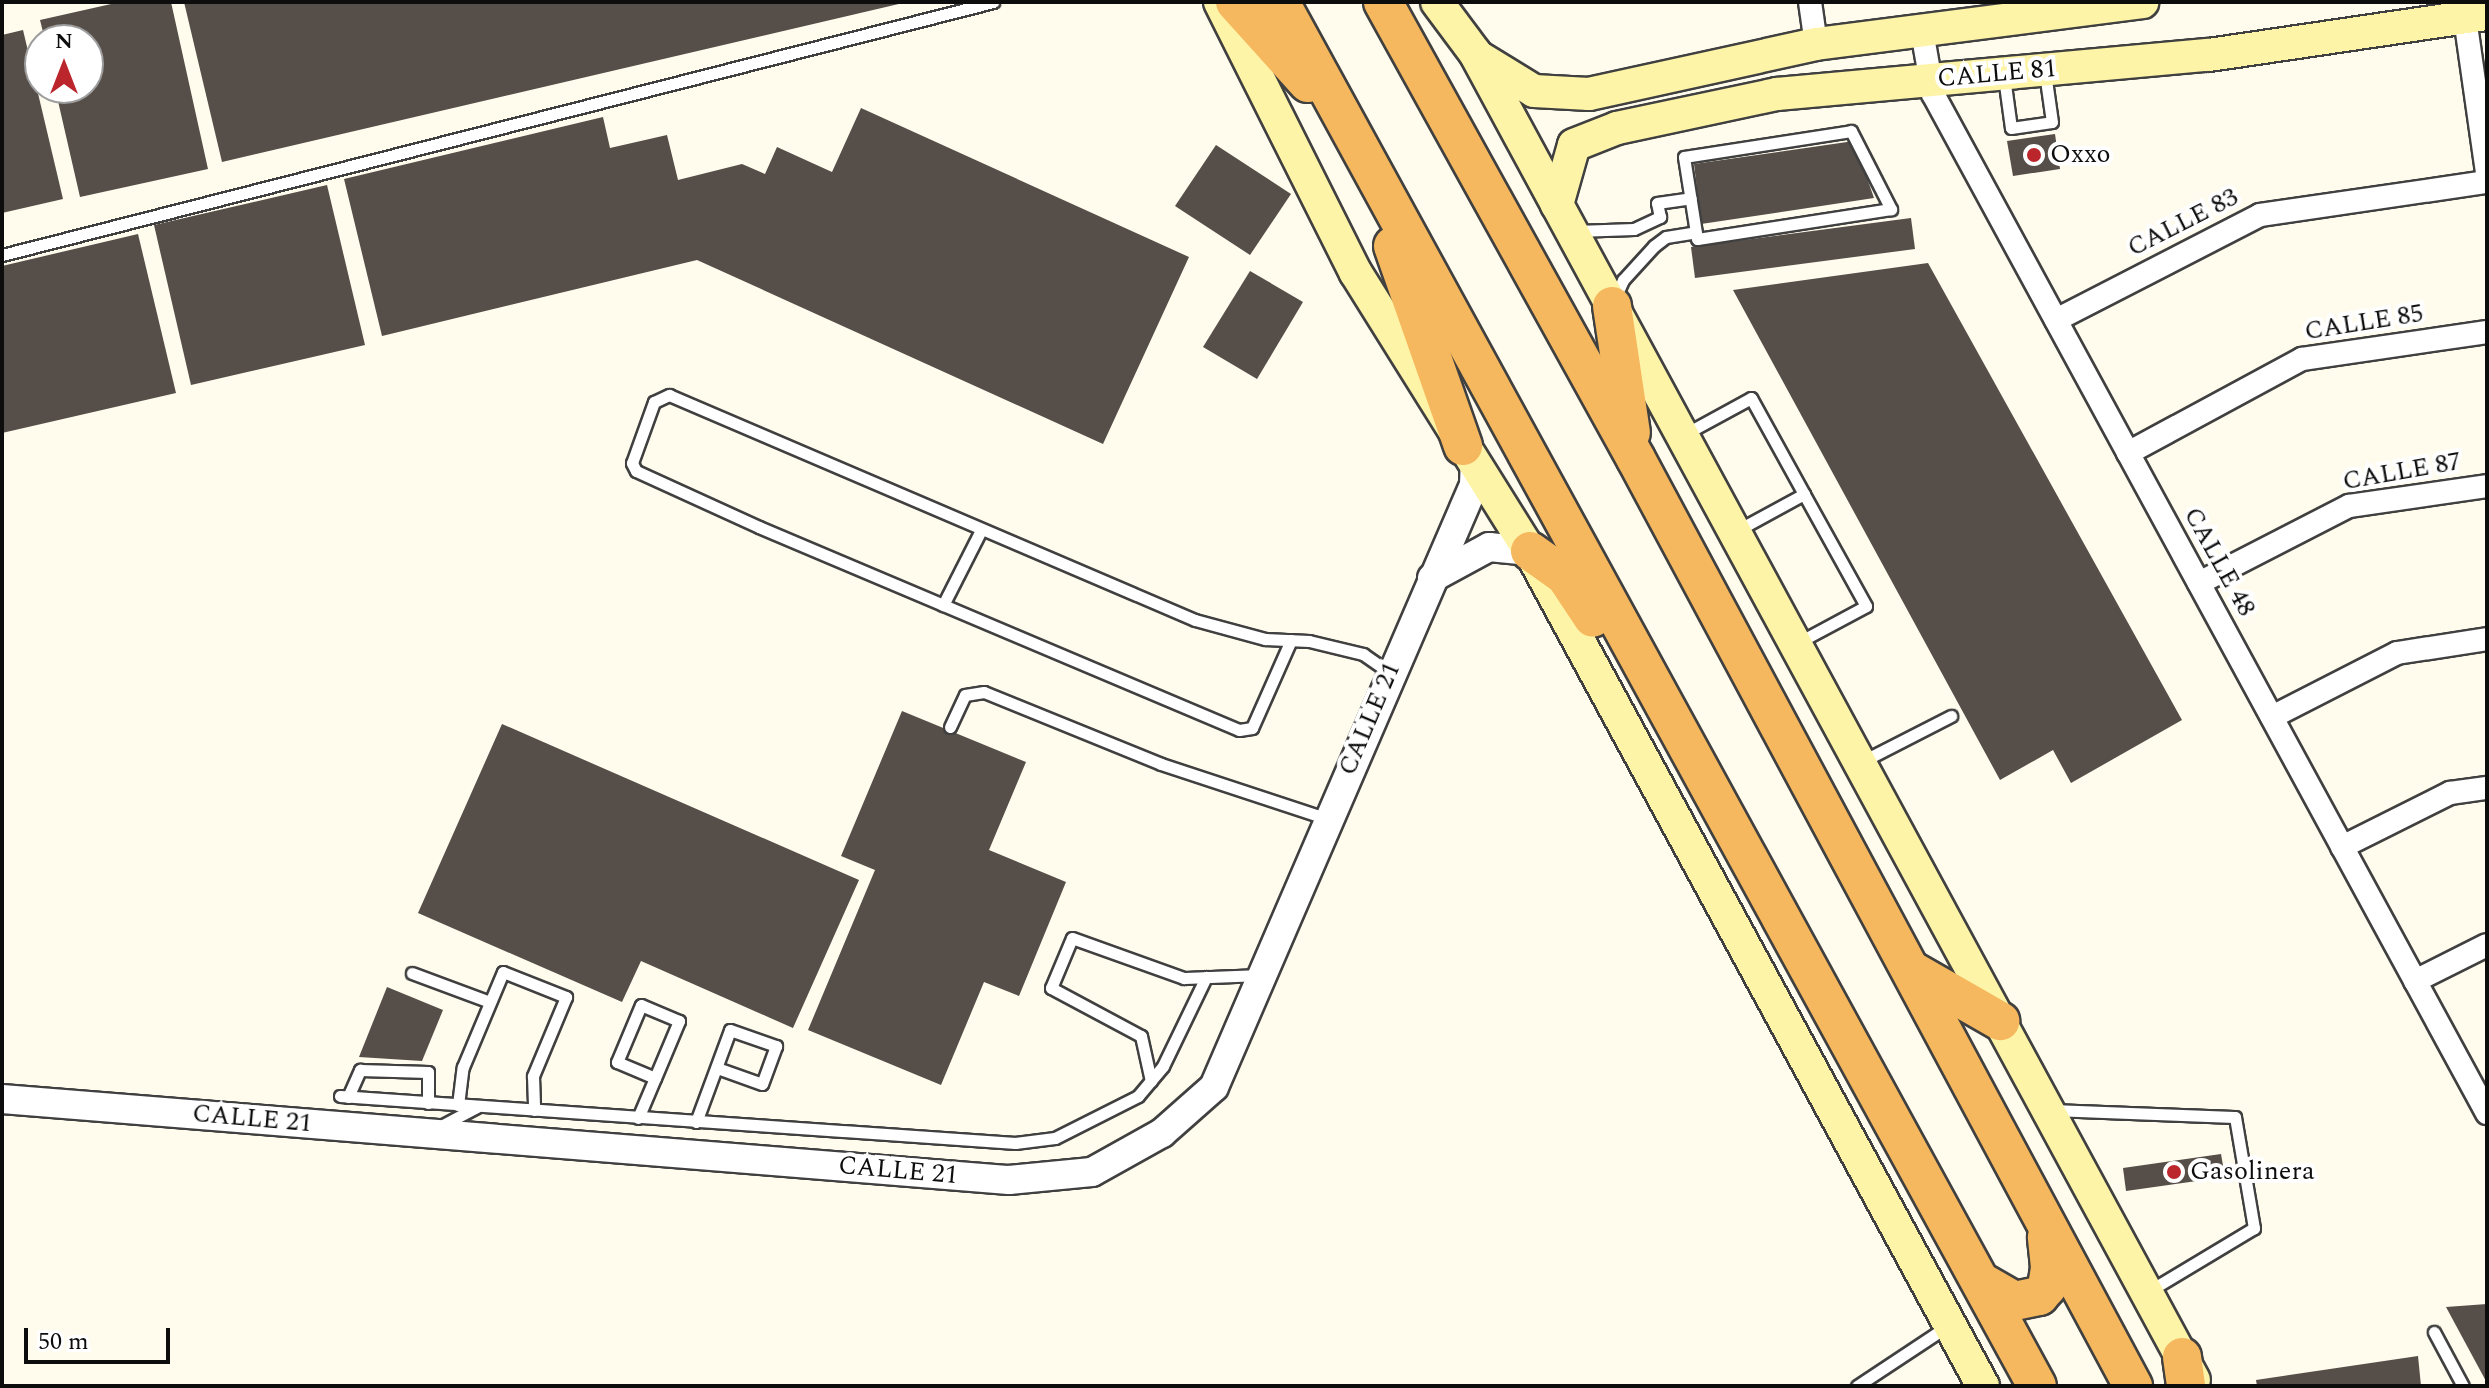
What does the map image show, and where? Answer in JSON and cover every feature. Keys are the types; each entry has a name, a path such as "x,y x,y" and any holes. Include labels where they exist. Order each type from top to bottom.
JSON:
{"highway":[{"path":"1235,2 1353,135 1469,453"},
{"path":"1280,2 1660,698 1985,1284 2037,1386"},
{"path":"1383,2 1636,459 1911,970 2045,1227 2133,1386"},
{"path":"1612,306 1636,459"},
{"path":"1530,551 1565,576 1642,694 1660,698"},
{"path":"1911,970 2000,1021"},
{"path":"1985,1284 2015,1301 2039,1296 2047,1287 2050,1267 2045,1227"}],"main road":[{"path":"1220,2 1356,273 1530,551 1983,1386"},
{"path":"1437,2 1475,53 2050,1110 2148,1292 2189,1376"},
{"name":"CALLE 81","path":"1475,53 1534,91 1589,94 1816,44 2104,4 2142,2"},
{"name":"CALLE 81","path":"1564,218 1565,161 1574,145 1588,138 1803,89 2209,55 2476,16"}],"street":[{"path":"1810,2 1816,44"},
{"path":"2476,16 2487,173"},
{"name":"CALLE 48","path":"1922,31 1933,94 2487,1113"},
{"name":"CALLE 83","path":"2056,320 2260,215 2487,182"},
{"name":"CALLE 85","path":"2128,453 2302,359 2487,332"},
{"name":"CALLE 21","path":"2,1099 1009,1180 1092,1172 1162,1133 1214,1087 1264,975 1389,672 1474,485 1469,453"},
{"name":"CALLE 87","path":"2199,583 2349,506 2487,486"},
{"path":"1432,578 1489,547 1530,551"},
{"path":"2272,717 2397,653 2487,639"},
{"path":"2342,847 2450,793 2487,788"},
{"path":"2415,981 2487,945"}],"lane":[{"path":"2,255 993,2"},
{"path":"2003,73 2011,128 2052,122 2045,70"},
{"path":"1851,131 1891,209 1697,239 1696,232 1684,157 1851,131"},
{"path":"1564,218 1634,229 1660,217 1657,203 1691,198"},
{"path":"1612,306 1623,280 1654,246 1666,237 1696,232"},
{"path":"1291,640 1252,728 1239,730 636,471 632,463 654,402 669,395 1195,620 1363,654 1389,672"},
{"path":"1682,436 1751,398 1866,606 1795,645"},
{"path":"1734,532 1804,494"},
{"path":"943,605 981,530"},
{"path":"950,727 965,695 984,692 1161,764 1328,819"},
{"path":"1859,763 1951,716"},
{"path":"1151,1081 1141,1036 1051,988 1072,938 1184,978 1264,975"},
{"path":"458,1105 463,1067 503,972 566,997 533,1076 534,1110"},
{"path":"412,973 490,1002"},
{"path":"428,1103 428,1072 360,1070 344,1097 428,1103 478,1106 696,1122 1015,1143 1055,1138 1102,1118 1138,1096 1163,1066 1206,977"},
{"path":"638,1118 655,1078 679,1021 641,1005 617,1062 655,1078"},
{"path":"696,1122 730,1030 776,1046 762,1084 717,1068"},
{"path":"428,1133 478,1106"},
{"path":"2050,1110 2235,1117 2254,1228 2148,1292"},
{"path":"1857,1386 1950,1325"},
{"path":"2434,1332 2463,1386"}],"building":[{"path":"120,2 171,2 208,169 80,197 59,104 104,104 104,24 41,24 40,20"},
{"path":"184,2 902,2 903,3 222,162"},
{"path":"23,30 24,104 41,104 63,199 2,213 2,35"},
{"path":"861,108 1189,257 1103,444 697,260 382,336 344,179 603,117 610,148 667,135 678,180 742,164 765,174 777,147 832,172"},
{"name":"Oxxo","path":"2055,134 2060,169 2013,176 2007,141"},
{"path":"1854,141 1874,198 1701,224 1694,164"},
{"path":"1216,145 1291,194 1250,255 1175,206"},
{"path":"327,185 365,345 191,385 154,225"},
{"path":"1911,218 1915,249 1695,278 1691,247"},
{"path":"138,234 176,393 2,433 2,266"},
{"path":"1928,263 2182,720 2071,783 2053,750 2000,780 1733,290"},
{"path":"1250,271 1303,302 1257,379 1203,347"},
{"path":"902,711 1026,762 989,850 1066,882 1019,996 984,982 941,1085 808,1030 875,870 841,856"},
{"path":"502,724 859,880 793,1028 641,961 622,1002 418,913"},
{"path":"387,987 443,1010 422,1061 359,1057"},
{"name":"Gasolinera","path":"2221,1154 2225,1177 2126,1191 2123,1168"},
{"path":"2487,1304 2487,1383 2446,1307"},
{"path":"2418,1356 2421,1386 2257,1386 2256,1380"}],"place":[{"name":"Oxxo","path":"2034,155"},
{"name":"Gasolinera","path":"2174,1172"}]}
